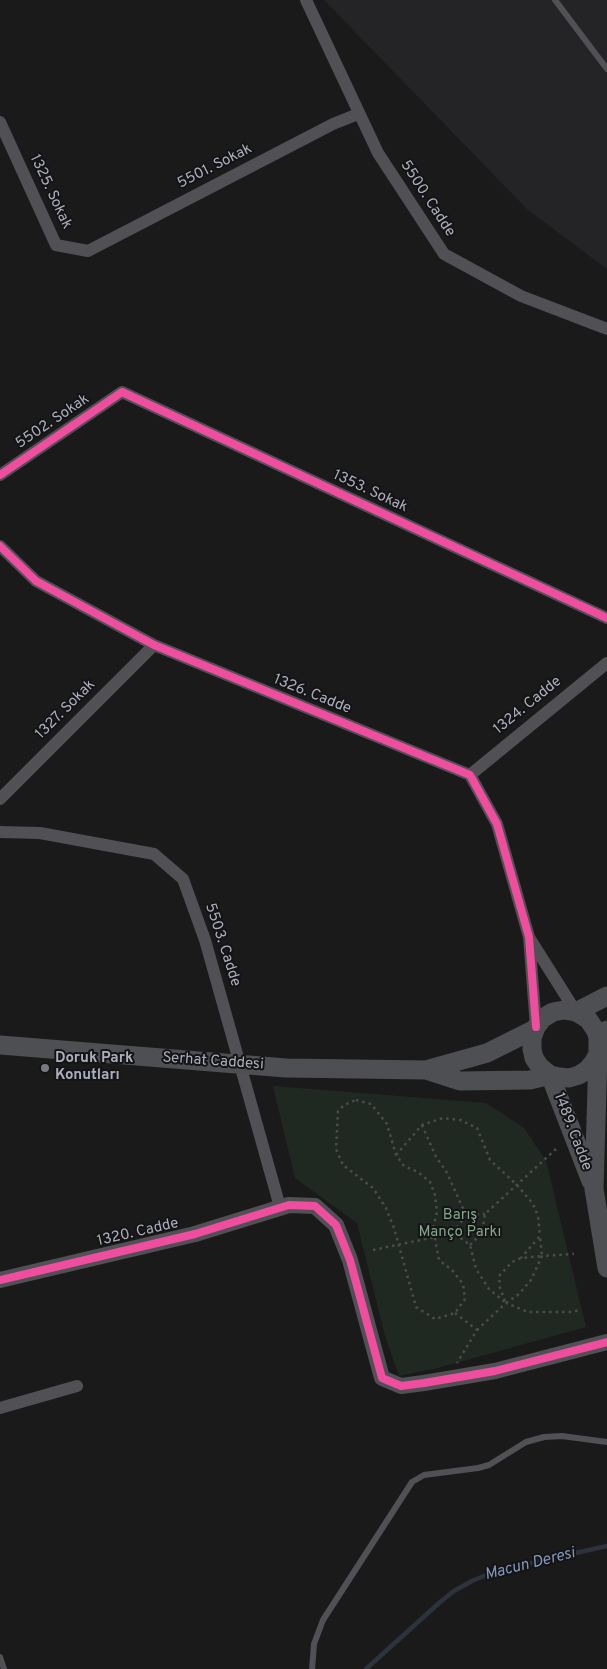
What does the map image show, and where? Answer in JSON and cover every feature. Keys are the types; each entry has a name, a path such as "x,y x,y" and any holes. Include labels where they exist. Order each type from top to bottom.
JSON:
{"main road":[{"path":"576,1012 607,996"},
{"path":"598,1054 596,1031 588,1019 576,1012 564,1010 553,1012 543,1018 535,1028 532,1038 534,1058 540,1067 550,1075 560,1078 579,1075 594,1063 598,1054 603,1034 607,1030"},
{"path":"426,1070 487,1053 535,1028"},
{"name":"Serhat Caddesi","path":"0,1045 286,1068 426,1070"},
{"name":"1489. Cadde","path":"598,1054 594,1189 607,1268"},
{"path":"426,1070 460,1081 530,1080 550,1075"},
{"name":"1489. Cadde","path":"550,1075 594,1189"}],"street":[{"name":"5500. Cadde","path":"306,0 378,153 444,254 521,296 607,329"},
{"name":"5501. Sokak","path":"88,251 333,124 358,114"},
{"name":"1325. Sokak","path":"0,122 56,245 88,251"},
{"name":"5502. Sokak","path":"0,475 122,392"},
{"name":"1353. Sokak","path":"122,392 607,618"},
{"name":"1326. Cadde","path":"0,546 36,581 154,645 470,775"},
{"name":"1327. Sokak","path":"0,799 154,645"},
{"name":"1324. Cadde","path":"470,775 607,663"},
{"path":"470,775 497,824 529,936 535,1028"},
{"name":"5503. Cadde","path":"0,832 40,833 154,854 182,879 205,940 280,1207"},
{"path":"529,936 558,980 576,1012"},
{"name":"1320. Cadde","path":"0,1280 195,1234 280,1207 289,1205 316,1206 336,1225 350,1260 382,1378 401,1386 451,1379"},
{"path":"451,1379 495,1371 607,1342"},
{"path":"0,1408 77,1386"}],"lane":[{"path":"555,0 607,68"},
{"path":"312,1669 314,1644 322,1620 412,1482 424,1475 489,1465 521,1444 544,1437 562,1436 607,1442"},
{"path":"0,1657 4,1669"}],"path":[{"path":"356,1100 371,1104 387,1124 396,1155 404,1166 418,1172 430,1182 435,1195 437,1212 433,1228 435,1237 440,1260 452,1270 463,1284 465,1299 455,1313 435,1319 416,1307 386,1208 374,1188 343,1165 336,1149 338,1111 344,1105 356,1100"},
{"path":"396,1155 422,1125 444,1118 460,1120 476,1128 490,1160 517,1185 533,1204 538,1216 542,1256 531,1280 519,1294 506,1303 477,1330 460,1357 451,1379"},
{"path":"422,1125 466,1215"},
{"path":"470,1245 482,1233 485,1214 556,1149"},
{"path":"466,1215 485,1214"},
{"path":"452,1234 466,1215"},
{"path":"373,1250 454,1233 470,1245 476,1269 489,1289 506,1303 528,1312 569,1312 580,1310"},
{"path":"506,1303 500,1288 499,1276 512,1262 520,1258 540,1236"},
{"path":"520,1258 574,1254"},
{"path":"455,1313 477,1330"}],"shaded area":[{"path":"324,0 607,0 607,269 528,210"}],"green space":[{"name":"Barış Manço Parkı","path":"273,1086 486,1103 524,1128 546,1161 586,1327 438,1368 399,1376 385,1336 357,1223 295,1178"}],"waterway":[{"name":"Macun Deresi","path":"366,1669 439,1603 454,1591 472,1581 496,1571 607,1546"}],"cycle path":[{"path":"0,475 122,392 607,618"},
{"path":"0,546 36,581 154,645 470,775 497,824 529,937 536,1027"},
{"path":"0,1280 195,1234 289,1205 315,1206 336,1225 350,1260 382,1378 401,1386 424,1383 495,1371 607,1342"}],"place":[{"name":"Doruk Park Konutları","path":"45,1068"}]}
